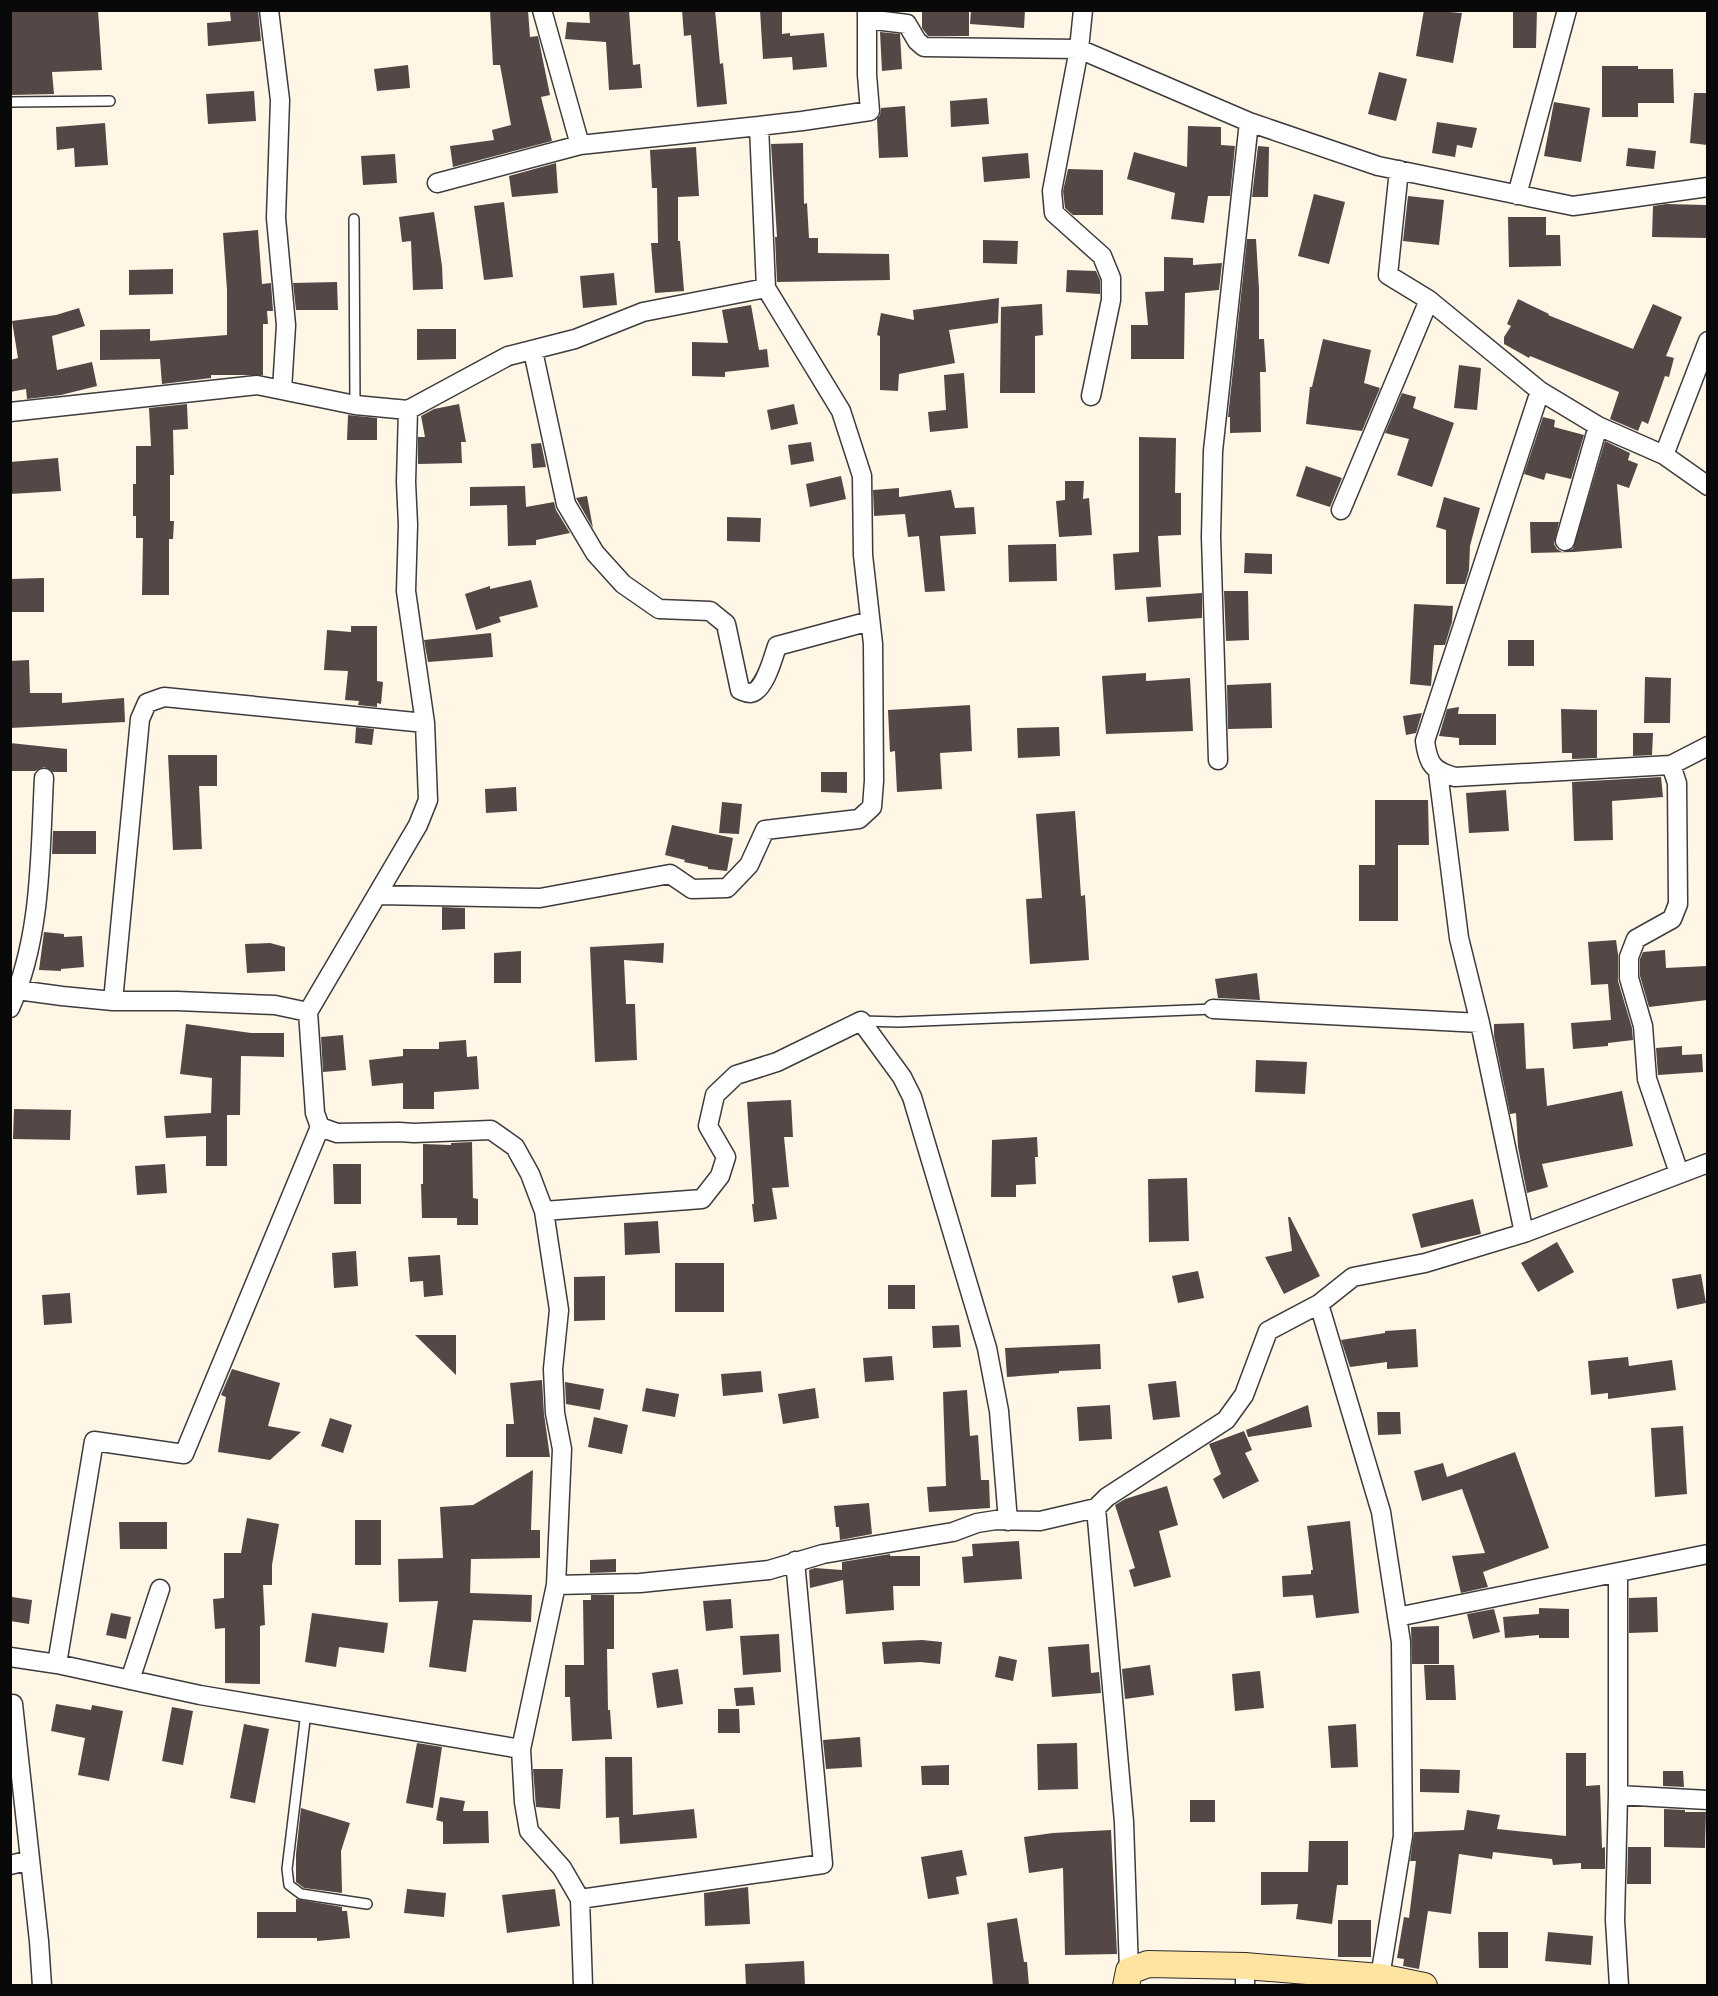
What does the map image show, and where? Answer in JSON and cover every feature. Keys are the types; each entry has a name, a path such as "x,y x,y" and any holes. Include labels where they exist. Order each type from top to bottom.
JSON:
{"street":[{"path":"269,10 280,100 276,218 286,325 282,390"},
{"path":"542,10 580,145"},
{"path":"1083,10 1079,49 1052,191 1054,213 1102,256 1111,278 1111,300 1091,396"},
{"path":"1517,195 1567,10"},
{"path":"437,183 580,145 802,122 870,111 867,14 907,24 924,48 1079,49 1249,122 1378,166 1517,195 1573,206 1707,187"},
{"path":"1218,760 1211,537 1213,452 1249,122"},
{"path":"378,895 540,898 669,874 692,889 716,890 727,888 749,865 765,830 859,819 872,807 874,781 873,644 863,555 862,476 841,411 766,288 759,126"},
{"path":"1399,170 1388,275 1429,300 1540,391 1598,426 1664,455 1707,486"},
{"path":"10,412 257,385 355,405 408,410 508,356 575,339 643,312 766,288"},
{"path":"1341,510 1429,300"},
{"path":"1664,455 1707,341"},
{"path":"533,351 566,504 594,553 623,584 659,609 710,611 726,624 740,690 749,693 759,689 777,646 870,621"},
{"path":"1524,1233 1480,1023 1459,938 1438,772 1427,757 1425,741 1540,391"},
{"path":"57,1664 94,1441 184,1454 320,1127 315,1113 308,1012 418,825 428,800 425,723 406,591 408,410"},
{"path":"1565,541 1598,426"},
{"path":"113,1001 140,720 147,703 164,697 425,723"},
{"path":"1438,772 1455,777 1671,765 1707,746"},
{"path":"1671,765 1677,783 1678,904 1672,919 1636,939 1629,957 1629,978 1643,1026 1647,1079 1679,1173"},
{"path":"10,1008 30,945 37,900 44,778"},
{"path":"15,989 113,1001 274,1005 308,1012"},
{"path":"1213,1009 1480,1023"},
{"path":"544,1210 702,1199 720,1176 726,1157 708,1126 715,1095 736,1075 777,1062 861,1021 902,1077 912,1097 987,1348 999,1411 1008,1521"},
{"path":"320,1127 337,1133 491,1130 515,1147 530,1174 544,1210 559,1310 553,1369 555,1413 562,1449 555,1585 521,1749 524,1802 529,1831 562,1868 580,1899 583,1986"},
{"path":"555,1585 640,1583 769,1570 823,1554 953,1532 977,1523 996,1520 1040,1521 1096,1508 1107,1497 1226,1420 1244,1395 1268,1331 1319,1304 1353,1277 1425,1263 1524,1233 1707,1163"},
{"path":"1319,1304 1381,1512 1401,1642 1403,1836 1380,1977"},
{"path":"1096,1508 1124,1822 1128,1978"},
{"path":"1397,1617 1707,1554"},
{"path":"580,1899 823,1864 795,1561"},
{"path":"1618,1573 1618,1795 1615,1920 1619,1986"},
{"path":"130,1680 160,1589"},
{"path":"10,1657 57,1664 200,1695 521,1749"},
{"path":"11,1699 42,1986"},
{"path":"1618,1795 1707,1800"},
{"path":"10,1865 30,1860"},
{"path":"1128,1978 1148,1964 1245,1976 1380,1977 1424,1986"}],"lane":[{"path":"10,102 110,100"},
{"path":"354,219 355,405"},
{"path":"861,1021 918,1021 1213,1009"},
{"path":"306,1712 287,1869 289,1885 302,1894 367,1904"}],"building":[{"path":"10,10 98,10 102,70 52,72 54,94 10,95"},
{"path":"258,10 261,41 208,46 207,23 231,21 230,12"},
{"path":"490,10 528,10 530,37 538,36 550,95 541,97 552,141 453,167 450,146 494,140 492,130 511,125 500,65 493,65"},
{"path":"589,10 629,10 633,65 640,64 642,88 609,90 606,42 565,39 567,22 590,23"},
{"path":"682,10 715,10 720,64 723,63 727,104 697,107 691,35 684,36"},
{"path":"760,10 782,10 782,34 790,33 790,36 824,33 827,67 793,70 792,57 763,59"},
{"path":"922,10 969,10 969,36 928,36 922,28"},
{"path":"971,10 1025,10 1024,28 970,24"},
{"path":"1424,10 1462,13 1453,63 1416,56"},
{"path":"1513,10 1537,10 1536,48 1513,48"},
{"path":"880,32 900,34 902,69 882,71"},
{"path":"408,65 410,88 377,91 374,69"},
{"path":"1602,66 1673,69 1674,103 1638,103 1638,117 1602,117"},
{"path":"1379,72 1407,79 1396,121 1368,114"},
{"path":"254,91 256,121 208,124 206,94"},
{"path":"1694,93 1707,93 1707,145 1690,143"},
{"path":"987,98 989,124 951,127 950,101"},
{"path":"1554,102 1590,108 1581,162 1544,156"},
{"path":"905,106 908,157 879,158 877,119 881,108"},
{"path":"1437,122 1477,128 1472,148 1457,145 1455,157 1432,153"},
{"path":"105,123 108,165 75,167 74,148 57,150 56,127"},
{"path":"1188,126 1221,127 1221,145 1235,146 1230,196 1208,196 1204,223 1171,219 1175,193 1127,179 1134,152 1187,167"},
{"path":"803,143 804,204 807,203 809,238 818,238 818,253 889,254 890,280 777,282 775,237 777,237 771,144"},
{"path":"1258,146 1269,147 1268,197 1252,197"},
{"path":"696,147 699,196 678,197 678,241 680,241 684,291 655,293 651,243 658,243 657,188 652,188 650,150"},
{"path":"1628,148 1656,151 1654,169 1626,166"},
{"path":"1028,153 1030,178 984,182 982,157"},
{"path":"395,154 397,183 363,185 361,156"},
{"path":"556,163 558,193 512,197 509,176"},
{"path":"1068,169 1103,170 1103,215 1073,215 1065,208 1063,191"},
{"path":"1314,194 1345,202 1329,264 1298,256"},
{"path":"1408,196 1444,200 1439,245 1403,241"},
{"path":"504,202 513,277 484,280 474,206"},
{"path":"1706,205 1706,238 1652,237 1653,206"},
{"path":"434,212 443,289 413,290 411,241 402,242 399,217"},
{"path":"1508,217 1546,217 1546,235 1560,235 1561,266 1509,267"},
{"path":"258,230 262,284 271,283 273,311 267,311 268,324 263,324 263,375 211,375 211,378 162,384 160,359 100,360 100,330 150,329 150,341 227,335 223,233"},
{"path":"1247,239 1256,239 1259,339 1264,339 1266,372 1260,372 1261,432 1230,433 1230,417 1228,417"},
{"path":"983,240 1018,241 1017,264 983,263"},
{"path":"1164,257 1193,258 1193,265 1222,263 1219,290 1185,293 1184,359 1131,359 1131,325 1148,325 1145,292 1164,291"},
{"path":"173,269 173,294 129,295 129,270"},
{"path":"1067,270 1096,271 1100,280 1100,294 1066,292"},
{"path":"614,273 617,305 583,308 580,276"},
{"path":"337,282 338,310 296,310 293,283"},
{"path":"999,298 998,323 949,330 955,363 899,374 898,391 880,390 880,336 877,335 881,313 914,320 913,310"},
{"path":"1518,299 1548,315 1633,349 1653,304 1682,317 1666,356 1674,358 1669,377 1665,376 1648,424 1642,421 1638,431 1610,419 1619,392 1530,356 1529,358 1504,344 1504,337 1511,326 1507,324"},
{"path":"1042,304 1043,335 1035,336 1035,393 1000,393 1001,307"},
{"path":"751,305 759,350 767,349 769,367 725,372 725,377 692,376 692,342 728,343 722,310"},
{"path":"79,308 85,326 52,336 57,370 92,362 97,386 61,395 27,399 26,389 10,392 10,360 18,358 12,321 56,315"},
{"path":"417,329 456,329 456,359 417,360"},
{"path":"1323,339 1371,350 1364,383 1380,388 1362,431 1306,424 1310,387 1312,387"},
{"path":"1459,365 1481,368 1477,410 1454,408"},
{"path":"964,373 968,428 930,432 928,412 946,410 944,375"},
{"path":"1402,393 1416,397 1413,408 1454,423 1432,487 1397,475 1409,439 1385,433"},
{"path":"187,404 188,429 173,430 174,475 170,475 170,521 174,521 173,539 169,539 169,595 142,595 143,538 136,538 136,516 133,516 136,446 151,446 149,408"},
{"path":"459,404 466,442 461,442 462,463 418,464 418,437 425,437 421,416 434,409"},
{"path":"794,404 798,424 771,430 767,410"},
{"path":"348,415 377,418 377,440 347,440"},
{"path":"1543,417 1555,420 1554,427 1584,435 1571,479 1546,473 1544,480 1524,474"},
{"path":"1139,437 1176,438 1175,493 1181,493 1181,535 1158,536 1161,587 1115,590 1113,554 1139,552"},
{"path":"1605,441 1630,453 1628,460 1638,464 1629,488 1617,484 1622,548 1574,552 1531,553 1530,522 1559,522 1554,544 1562,552 1573,549"},
{"path":"811,442 814,461 791,465 788,445"},
{"path":"541,443 546,467 533,468 531,444"},
{"path":"58,458 61,491 10,494 10,462"},
{"path":"1306,466 1342,478 1330,507 1296,496"},
{"path":"841,476 846,499 810,507 806,484"},
{"path":"1065,481 1084,481 1083,499 1089,498 1092,535 1059,537 1056,501 1065,500"},
{"path":"525,486 526,507 554,502 556,510 570,533 536,540 536,545 508,546 507,505 470,506 470,487"},
{"path":"899,488 899,497 951,490 955,508 974,507 976,534 940,536 945,591 925,592 919,536 908,537 905,514 874,516 873,490"},
{"path":"587,496 593,528 576,498"},
{"path":"1444,497 1480,508 1470,546 1469,570 1465,584 1446,584 1446,530 1436,527"},
{"path":"727,517 761,518 760,542 727,541"},
{"path":"1056,544 1057,581 1009,582 1008,545"},
{"path":"1245,553 1272,554 1272,574 1244,573"},
{"path":"44,578 44,612 10,612 10,579"},
{"path":"531,580 538,607 499,617 501,622 476,630 465,594 490,586 490,589"},
{"path":"1224,591 1248,591 1249,640 1226,641"},
{"path":"1202,593 1202,618 1148,622 1146,597"},
{"path":"1414,604 1453,606 1452,622 1445,645 1434,645 1431,686 1410,684"},
{"path":"351,626 377,626 377,681 383,682 381,704 377,703 377,707 358,705 359,701 345,700 348,671 324,670 327,630 351,632"},
{"path":"491,633 493,657 428,662 424,640"},
{"path":"1508,640 1534,640 1534,666 1508,666"},
{"path":"29,660 30,693 62,693 62,703 124,698 125,722 10,728 10,661"},
{"path":"1146,673 1146,681 1190,678 1193,731 1106,734 1102,676"},
{"path":"1645,677 1671,678 1670,723 1644,723"},
{"path":"1271,683 1272,728 1228,729 1227,685"},
{"path":"970,705 972,751 940,753 942,789 897,792 895,751 890,752 888,710"},
{"path":"1459,707 1458,714 1496,714 1496,745 1459,745 1459,738 1439,736 1447,709"},
{"path":"1561,709 1597,710 1597,758 1572,759 1572,753 1562,753"},
{"path":"1422,713 1416,733 1406,735 1403,716"},
{"path":"356,727 374,729 372,745 355,743"},
{"path":"1059,727 1060,756 1018,758 1017,728"},
{"path":"1633,733 1653,733 1652,755 1633,756"},
{"path":"10,743 67,749 67,772 53,772 44,767 35,771 10,771"},
{"path":"168,755 217,755 217,786 199,786 202,849 173,850"},
{"path":"821,772 847,772 847,793 821,792"},
{"path":"1661,777 1663,797 1612,801 1613,840 1574,841 1572,782"},
{"path":"516,787 517,811 486,813 485,789"},
{"path":"1506,790 1509,831 1469,833 1466,793"},
{"path":"1375,800 1428,800 1429,845 1398,845 1398,921 1359,921 1359,865 1375,865"},
{"path":"722,802 742,804 739,834 719,833"},
{"path":"1075,811 1081,896 1085,895 1089,960 1030,964 1026,899 1042,898 1036,814"},
{"path":"672,825 733,838 727,871 708,869 708,867 665,855"},
{"path":"53,831 96,831 96,854 52,854"},
{"path":"442,907 465,908 465,929 442,930"},
{"path":"44,932 64,934 64,937 82,936 84,967 61,969 61,971 39,970"},
{"path":"1616,940 1618,981 1632,1028 1633,1040 1608,1043 1608,1046 1573,1049 1571,1023 1611,1020 1608,984 1591,985 1588,942"},
{"path":"270,943 285,947 285,971 247,973 245,944"},
{"path":"664,943 663,963 624,960 626,1004 635,1004 637,1060 595,1062 590,947"},
{"path":"1665,950 1666,968 1707,966 1707,1000 1649,1007 1640,976 1640,959 1643,952"},
{"path":"521,951 521,983 494,983 494,953"},
{"path":"1257,973 1260,1000 1218,998 1215,979"},
{"path":"1524,1023 1526,1069 1544,1068 1547,1106 1622,1091 1633,1146 1542,1164 1548,1187 1527,1193 1518,1147 1516,1113 1510,1114 1494,1036 1494,1024"},
{"path":"186,1024 251,1033 284,1033 284,1057 241,1056 240,1115 227,1115 227,1166 206,1166 206,1136 166,1138 164,1116 211,1113 212,1078 180,1074"},
{"path":"343,1035 346,1070 323,1072 321,1037"},
{"path":"466,1040 467,1057 477,1056 479,1089 434,1092 434,1109 403,1109 403,1083 372,1086 369,1060 403,1056 403,1049 439,1049 439,1042"},
{"path":"1682,1046 1682,1055 1702,1054 1703,1072 1658,1075 1656,1048"},
{"path":"1256,1060 1307,1062 1305,1094 1255,1092"},
{"path":"791,1100 793,1137 784,1137 789,1187 772,1188 777,1219 754,1222 747,1102"},
{"path":"14,1109 71,1110 70,1140 13,1139"},
{"path":"1037,1137 1036,1184 1016,1185 1016,1197 991,1197 992,1140"},
{"path":"472,1142 473,1198 478,1199 478,1225 457,1225 457,1218 422,1218 423,1144 451,1145 451,1143"},
{"path":"165,1164 167,1193 137,1195 135,1166"},
{"path":"333,1164 361,1164 361,1204 334,1204"},
{"path":"1187,1178 1189,1241 1149,1242 1148,1179"},
{"path":"1473,1199 1481,1234 1421,1248 1412,1214"},
{"path":"1288,1217 1320,1276 1284,1294 1265,1257 1292,1251"},
{"path":"658,1221 660,1253 625,1255 624,1223"},
{"path":"1557,1242 1574,1272 1538,1292 1521,1263"},
{"path":"356,1251 358,1286 334,1288 332,1253"},
{"path":"440,1255 443,1295 424,1297 423,1281 410,1282 408,1257"},
{"path":"675,1263 724,1263 724,1312 675,1312"},
{"path":"1198,1271 1204,1298 1178,1303 1172,1276"},
{"path":"1701,1274 1706,1303 1677,1309 1672,1279"},
{"path":"605,1276 605,1320 574,1321 574,1277"},
{"path":"888,1285 915,1285 915,1309 888,1309"},
{"path":"70,1293 72,1323 44,1325 42,1295"},
{"path":"959,1325 961,1347 933,1348 932,1326"},
{"path":"1416,1329 1418,1367 1387,1369 1387,1362 1350,1367 1341,1340 1385,1333 1385,1331"},
{"path":"415,1335 456,1335 456,1375"},
{"path":"1100,1344 1101,1369 1007,1377 1005,1348"},
{"path":"892,1356 894,1380 865,1382 863,1358"},
{"path":"1628,1357 1629,1366 1672,1360 1676,1390 1608,1399 1608,1393 1591,1395 1588,1361"},
{"path":"232,1369 280,1383 268,1426 301,1432 270,1460 218,1452 226,1397 221,1395"},
{"path":"761,1371 763,1392 723,1396 721,1374"},
{"path":"542,1380 550,1457 506,1457 506,1424 514,1424 510,1383"},
{"path":"1176,1381 1180,1417 1153,1420 1148,1384"},
{"path":"565,1382 604,1389 600,1410 566,1404"},
{"path":"646,1388 679,1394 675,1417 642,1411"},
{"path":"815,1388 819,1418 783,1424 778,1394"},
{"path":"967,1390 970,1436 978,1435 981,1480 989,1480 990,1508 929,1512 927,1487 946,1486 943,1392"},
{"path":"1110,1405 1112,1439 1079,1441 1077,1407"},
{"path":"1308,1405 1312,1427 1248,1437 1246,1430"},
{"path":"1377,1412 1400,1412 1401,1434 1378,1435"},
{"path":"594,1417 628,1425 622,1454 588,1447"},
{"path":"330,1418 352,1425 343,1453 321,1446"},
{"path":"1683,1426 1687,1494 1655,1497 1651,1428"},
{"path":"1244,1431 1252,1450 1245,1453 1259,1481 1223,1499 1213,1479 1221,1474 1209,1444"},
{"path":"1515,1452 1549,1548 1483,1572 1488,1587 1461,1593 1452,1556 1485,1553 1462,1489 1422,1501 1414,1471 1443,1463 1447,1477"},
{"path":"533,1470 531,1530 540,1530 540,1558 471,1559 470,1593 532,1595 531,1622 473,1620 466,1672 429,1667 438,1601 399,1602 398,1559 443,1558 440,1507 473,1505"},
{"path":"1167,1486 1178,1525 1159,1531 1171,1577 1134,1587 1129,1570 1135,1568 1115,1505 1125,1499"},
{"path":"869,1503 872,1534 840,1540 834,1506"},
{"path":"247,1518 279,1524 272,1565 272,1585 263,1585 265,1625 260,1626 260,1684 225,1683 225,1628 215,1629 213,1599 224,1598 224,1553 241,1553"},
{"path":"355,1520 381,1520 381,1565 355,1565"},
{"path":"1350,1521 1359,1613 1316,1618 1313,1595 1283,1597 1282,1576 1311,1574 1313,1570 1307,1526"},
{"path":"119,1522 167,1522 167,1549 120,1549"},
{"path":"1019,1541 1022,1579 964,1583 962,1557 973,1556 972,1544"},
{"path":"890,1554 890,1556 920,1556 920,1586 893,1586 894,1610 846,1614 843,1580 810,1588 809,1570 815,1568 842,1570 842,1562"},
{"path":"616,1559 616,1572 590,1573 590,1560"},
{"path":"591,1595 614,1595 614,1649 607,1649 608,1710 610,1710 612,1739 572,1741 570,1697 565,1697 565,1665 584,1665 583,1600 591,1600"},
{"path":"12,1597 32,1600 29,1624 10,1621"},
{"path":"1657,1597 1658,1632 1629,1633 1629,1598"},
{"path":"731,1599 733,1628 706,1631 703,1601"},
{"path":"1539,1608 1569,1609 1569,1638 1539,1638 1539,1635 1505,1638 1503,1617 1539,1614"},
{"path":"1494,1609 1500,1632 1473,1639 1467,1614"},
{"path":"111,1613 131,1617 126,1639 106,1635"},
{"path":"312,1613 388,1623 384,1653 339,1647 336,1667 305,1662"},
{"path":"1439,1626 1439,1664 1412,1664 1411,1627"},
{"path":"779,1634 781,1672 743,1675 740,1636"},
{"path":"922,1640 942,1642 940,1664 920,1662 884,1664 882,1642"},
{"path":"1089,1644 1091,1673 1099,1672 1101,1693 1052,1697 1048,1647"},
{"path":"999,1656 1017,1660 1013,1681 995,1677"},
{"path":"1150,1665 1154,1695 1125,1699 1122,1669"},
{"path":"1424,1665 1454,1665 1456,1700 1426,1700"},
{"path":"678,1669 683,1704 657,1708 652,1673"},
{"path":"1260,1671 1264,1708 1235,1711 1232,1674"},
{"path":"753,1687 755,1705 736,1706 734,1688"},
{"path":"56,1704 91,1710 92,1705 123,1711 109,1781 78,1775 85,1738 51,1731"},
{"path":"172,1707 193,1711 183,1765 162,1761"},
{"path":"718,1709 739,1709 740,1733 718,1733"},
{"path":"244,1724 269,1729 255,1803 230,1798"},
{"path":"1356,1724 1358,1767 1331,1768 1328,1726"},
{"path":"860,1737 862,1767 826,1769 823,1740"},
{"path":"417,1743 442,1747 433,1808 406,1803"},
{"path":"1077,1743 1078,1789 1038,1790 1037,1744"},
{"path":"1566,1753 1586,1753 1586,1786 1600,1785 1605,1869 1581,1869 1581,1863 1553,1865 1552,1859 1493,1852 1492,1859 1459,1854 1451,1914 1428,1911 1419,1969 1403,1966 1404,1959 1397,1958 1404,1917 1409,1918 1416,1861 1410,1861 1414,1832 1464,1830 1467,1810 1500,1815 1497,1829 1566,1836"},
{"path":"605,1757 632,1757 633,1815 694,1809 697,1838 620,1844 619,1817 606,1818"},
{"path":"949,1765 949,1785 922,1785 921,1766"},
{"path":"533,1769 563,1769 560,1809 536,1807"},
{"path":"1420,1769 1460,1770 1459,1793 1420,1792"},
{"path":"1663,1771 1683,1771 1684,1787 1663,1786"},
{"path":"440,1797 465,1801 463,1811 488,1811 489,1843 443,1844 443,1822 436,1820"},
{"path":"1190,1800 1215,1800 1215,1822 1190,1822"},
{"path":"301,1808 350,1823 341,1851 342,1893 304,1888 296,1882 296,1854"},
{"path":"1664,1809 1706,1812 1705,1848 1664,1847"},
{"path":"1111,1830 1117,1954 1065,1955 1063,1868 1029,1873 1024,1837"},
{"path":"1309,1841 1348,1841 1348,1885 1337,1885 1332,1924 1296,1919 1298,1904 1261,1905 1261,1872 1308,1872"},
{"path":"1628,1847 1651,1847 1651,1884 1627,1884"},
{"path":"962,1850 967,1875 956,1877 959,1894 928,1899 921,1857"},
{"path":"748,1887 750,1924 705,1926 704,1893"},
{"path":"407,1889 446,1893 444,1917 404,1913"},
{"path":"555,1889 560,1926 507,1933 502,1895"},
{"path":"296,1899 342,1907 342,1911 347,1911 350,1938 317,1941 317,1938 257,1938 257,1912 296,1912"},
{"path":"1017,1918 1024,1962 1027,1962 1029,1986 993,1986 987,1923"},
{"path":"1338,1920 1371,1920 1371,1957 1338,1957"},
{"path":"1478,1932 1508,1932 1508,1968 1479,1968"},
{"path":"1548,1932 1593,1936 1591,1965 1545,1961"},
{"path":"804,1961 805,1986 746,1986 745,1964"}]}
